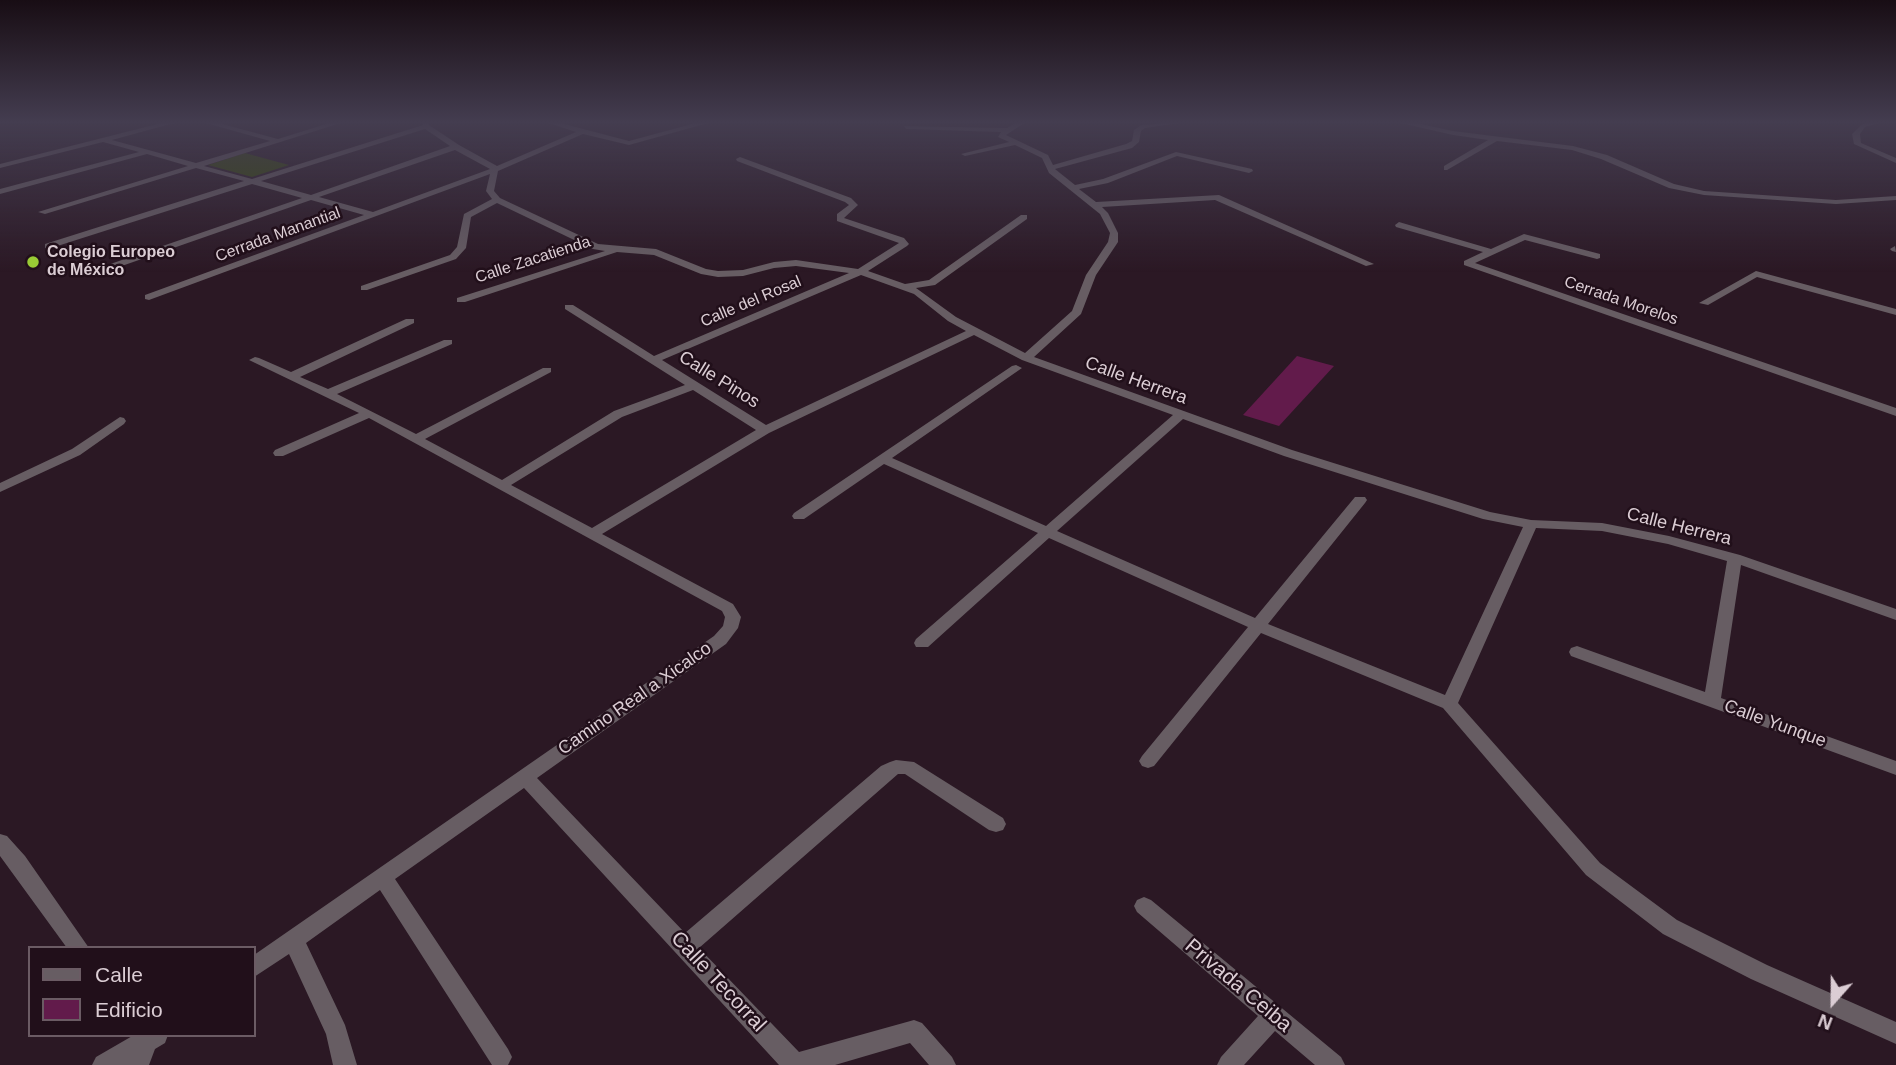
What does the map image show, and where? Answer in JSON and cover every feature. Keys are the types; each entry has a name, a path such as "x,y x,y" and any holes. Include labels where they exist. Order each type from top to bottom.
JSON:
{"street":[{"path":"0,192 74,172"},
{"path":"42,212 181,172"},
{"path":"215,172 374,215"},
{"path":"48,246 280,172"},
{"path":"93,273 387,172"},
{"name":"Cerrada Manantial","path":"149,298 485,172"},
{"path":"364,288 444,260 459,252 467,216 497,200 490,191 494,172"},
{"name":"Calle del Rosal","path":"653,360 860,272 904,244 901,240 844,222 840,216 854,205 848,200 773,172"},
{"path":"1026,358 1077,312 1091,275 1113,242 1114,233 1108,220 1095,205 1053,172"},
{"path":"1073,188 1105,181 1129,172"},
{"path":"1638,172 1672,186 1704,194 1836,202 1896,198"},
{"path":"1095,205 1216,197 1369,264"},
{"name":"Calle Herrera","path":"497,200 596,247 656,252 704,272 743,273 774,265 796,263 860,272 917,292 952,319 1026,358 1180,415 1488,516 1531,524 1602,527 1669,540 1735,558 1896,615"},
{"path":"904,286 932,283 1024,217"},
{"path":"1399,225 1492,252"},
{"name":"Cerrada Morelos","path":"1597,256 1524,237 1467,263 1896,412"},
{"name":"Calle Zacatienda","path":"461,300 616,250"},
{"path":"1704,303 1756,274 1896,312"},
{"name":"Calle Pinos","path":"569,307 765,430"},
{"path":"292,376 410,321"},
{"path":"593,534 765,430 974,331"},
{"path":"330,393 449,342"},
{"name":"Camino Real a Xicalco","path":"255,360 369,413 728,608 733,617 730,628 720,640 256,966"},
{"path":"799,516 885,460 1016,368"},
{"path":"415,439 547,370"},
{"path":"502,485 618,414 694,385"},
{"path":"279,453 369,413"},
{"path":"922,643 1180,415"},
{"path":"0,488 65,458 120,421"},
{"path":"885,460 1259,626 1449,704 1593,869 1670,927 1759,972 1896,1033"},
{"path":"1148,761 1360,500"},
{"path":"1449,704 1531,524"},
{"name":"Calle Yunque","path":"1735,558 1712,701 1896,768"},
{"path":"1577,652 1712,701"},
{"path":"685,947 887,771 896,767 908,767 996,824"},
{"name":"Calle Tecorral","path":"524,776 795,1065 914,1031 944,1065"},
{"path":"0,842 18,862 78,946"},
{"path":"383,877 500,1057"},
{"name":"Privada Ceiba","path":"1144,906 1333,1065"},
{"path":"293,939 337,1033 345,1065"},
{"path":"1229,1065 1274,1015"},
{"path":"104,1065 148,1038"},
{"path":"137,1065 148,1038"}],"green space":[{"path":"233,172 268,172 252,177"}],"building":[{"path":"1297,356 1334,366 1279,426 1243,415"}],"place":[{"name":"Colegio Europeo de México","path":"33,262"}]}
